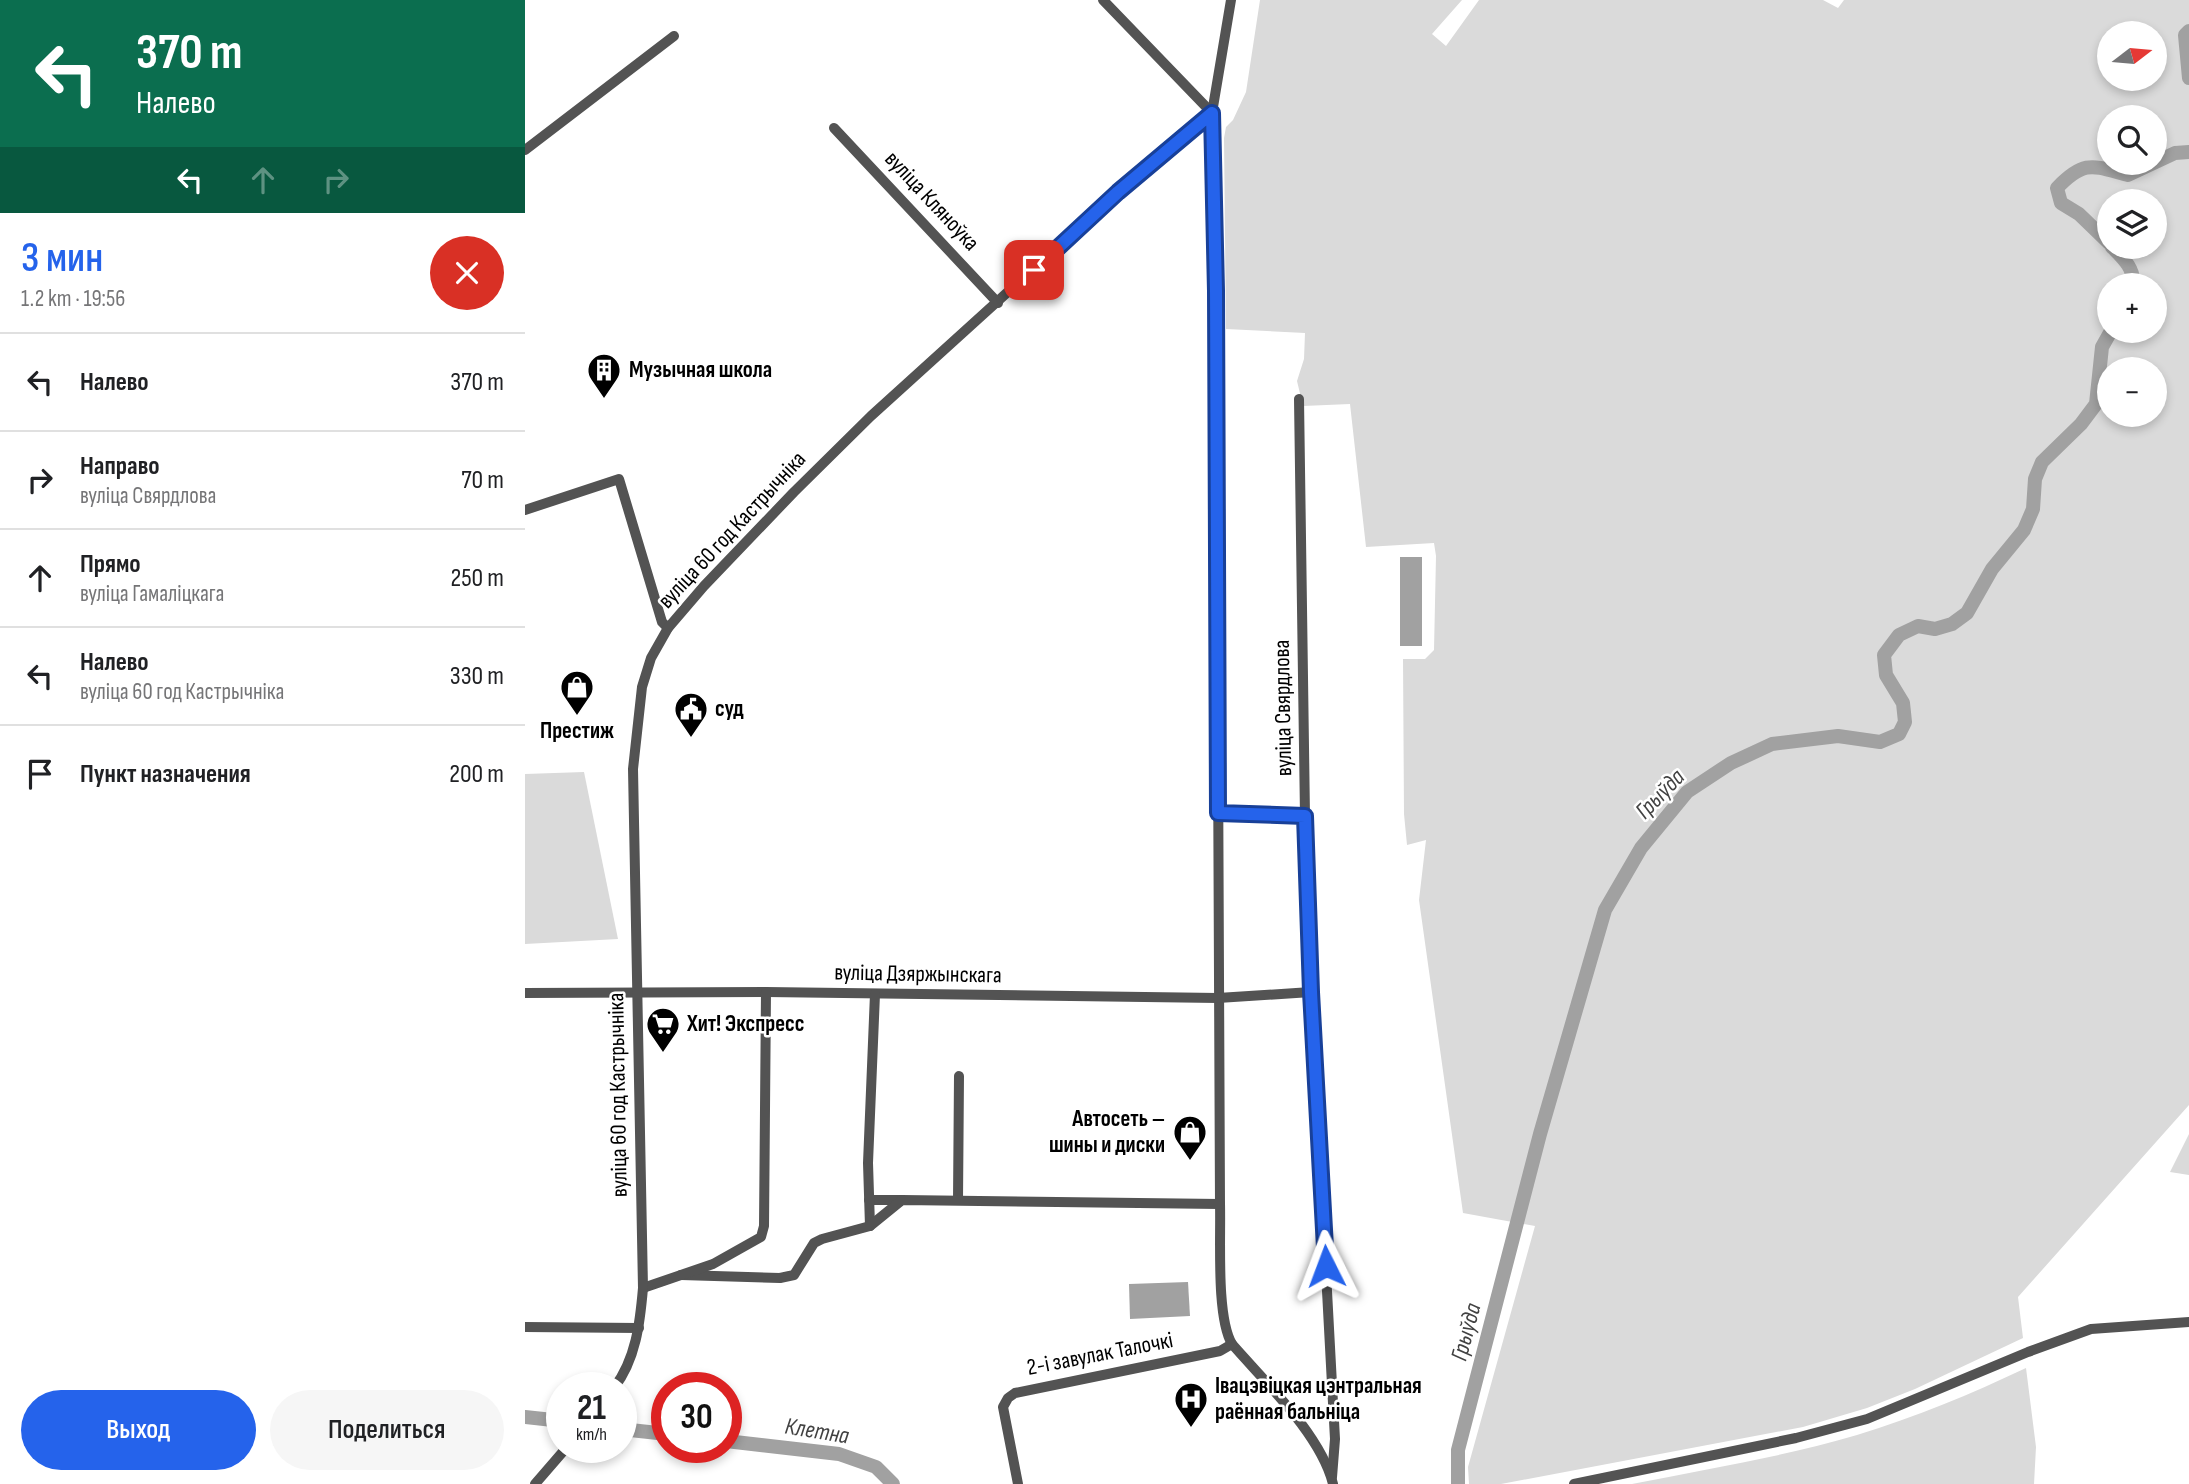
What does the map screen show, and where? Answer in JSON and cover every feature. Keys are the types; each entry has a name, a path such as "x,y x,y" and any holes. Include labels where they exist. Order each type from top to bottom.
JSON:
{"street":[{"path":"1103,0 1212,113"},
{"name":"вуліца Свярдлова","path":"1231,0 1212,113 1223,1312 1226,1334 1232,1344 1311,1439 1332,1481"},
{"path":"525,150 674,36"},
{"name":"вуліца 60 год Кастрычніка","path":"624,1372 633,1352 639,1328 643,1288 633,769 636,722 642,687 651,658 668,628 719,569 871,416 1118,192 1212,113"},
{"name":"вуліца Кляноўка","path":"834,128 998,303"},
{"name":"вуліца Свярдлова","path":"1299,399 1305,816 1311,992 1334,1432 1332,1481"},
{"path":"525,510 619,479 662,622 668,628"},
{"path":"1218,813 1305,816"},
{"path":"643,1288 713,1264 761,1237 764,1226 767,992"},
{"name":"вуліца Дзяржынскага","path":"525,993 767,992 1219,999 1311,992"},
{"path":"870,1226 875,994"},
{"path":"958,1200 959,1076"},
{"path":"869,1200 1220,1204"},
{"path":"681,1275 780,1278 794,1275 814,1243 870,1226 902,1200"},
{"path":"1574,1484 1797,1438 1867,1419 2028,1352 2091,1329 2189,1322"},
{"path":"525,1327 639,1328"},
{"name":"2-і завулак Талочкі","path":"1018,1484 1003,1407 1015,1393 1220,1352 1232,1344"},
{"path":"1311,1439 1334,1432"},
{"path":"541,1482 555,1463"}],"shaded area":[{"path":"1260,0 1462,0 1432,34 1446,46 1479,0 1823,0 1838,8 1844,0 2189,0 2189,1105 2018,1297 2023,1338 1915,1389 1867,1408 1803,1427 1501,1484 1469,1484 1468,1467 1535,1226 1463,1213 1419,900 1426,840 1407,845 1404,814 1403,659 1425,659 1434,650 1434,543 1366,547 1350,404 1303,406 1297,381 1304,359 1305,333 1226,329 1224,138 1226,127 1233,120 1246,92"},
{"path":"1400,557 1422,557 1422,646 1400,646"},
{"path":"584,772 618,939 525,944 525,774"},
{"path":"2189,1134 2189,1175 2170,1172"},
{"path":"1188,1282 1190,1316 1130,1319 1129,1284"},
{"path":"2026,1368 2036,1447 2034,1484 1632,1484 1773,1456 1857,1435 1901,1421"}],"waterway":[{"name":"Грыўда","path":"2189,31 2185,35 2189,78"},
{"name":"Грыўда","path":"2097,231 2079,214 2061,203 2057,188 2075,172 2090,167 2128,175 2175,153 2189,152"},
{"name":"Грыўда","path":"2123,259 2131,273"},
{"name":"Грыўда","path":"1458,1484 1458,1450 1540,1134 1605,910 1641,848 1687,792 1731,763 1772,744 1838,736 1880,742 1899,734 1905,722 1903,703 1886,675 1884,655 1899,635 1918,626 1935,629 1952,624 1967,613 1992,569 2024,530 2033,509 2035,479 2042,462 2081,424 2096,404 2104,343"},
{"name":"Клетна","path":"525,1417 546,1419"},
{"name":"Клетна","path":"637,1431 651,1432"},
{"name":"Клетна","path":"742,1443 839,1454 876,1467 893,1484"}],"place":[{"name":"Музычная школа","path":"604,400"},
{"name":"Престиж","path":"577,717"},
{"name":"суд","path":"691,739"},
{"name":"Хит! Экспресс","path":"663,1054"},
{"name":"Автосеть – шины и диски","path":"1190,1162"},
{"name":"Івацэвіцкая цэнтральная раённая бальніца","path":"1191,1429"}],"route":[{"path":"1034,270 1118,192 1212,113 1216,291 1218,813 1305,816 1311,992 1326,1266"}]}
